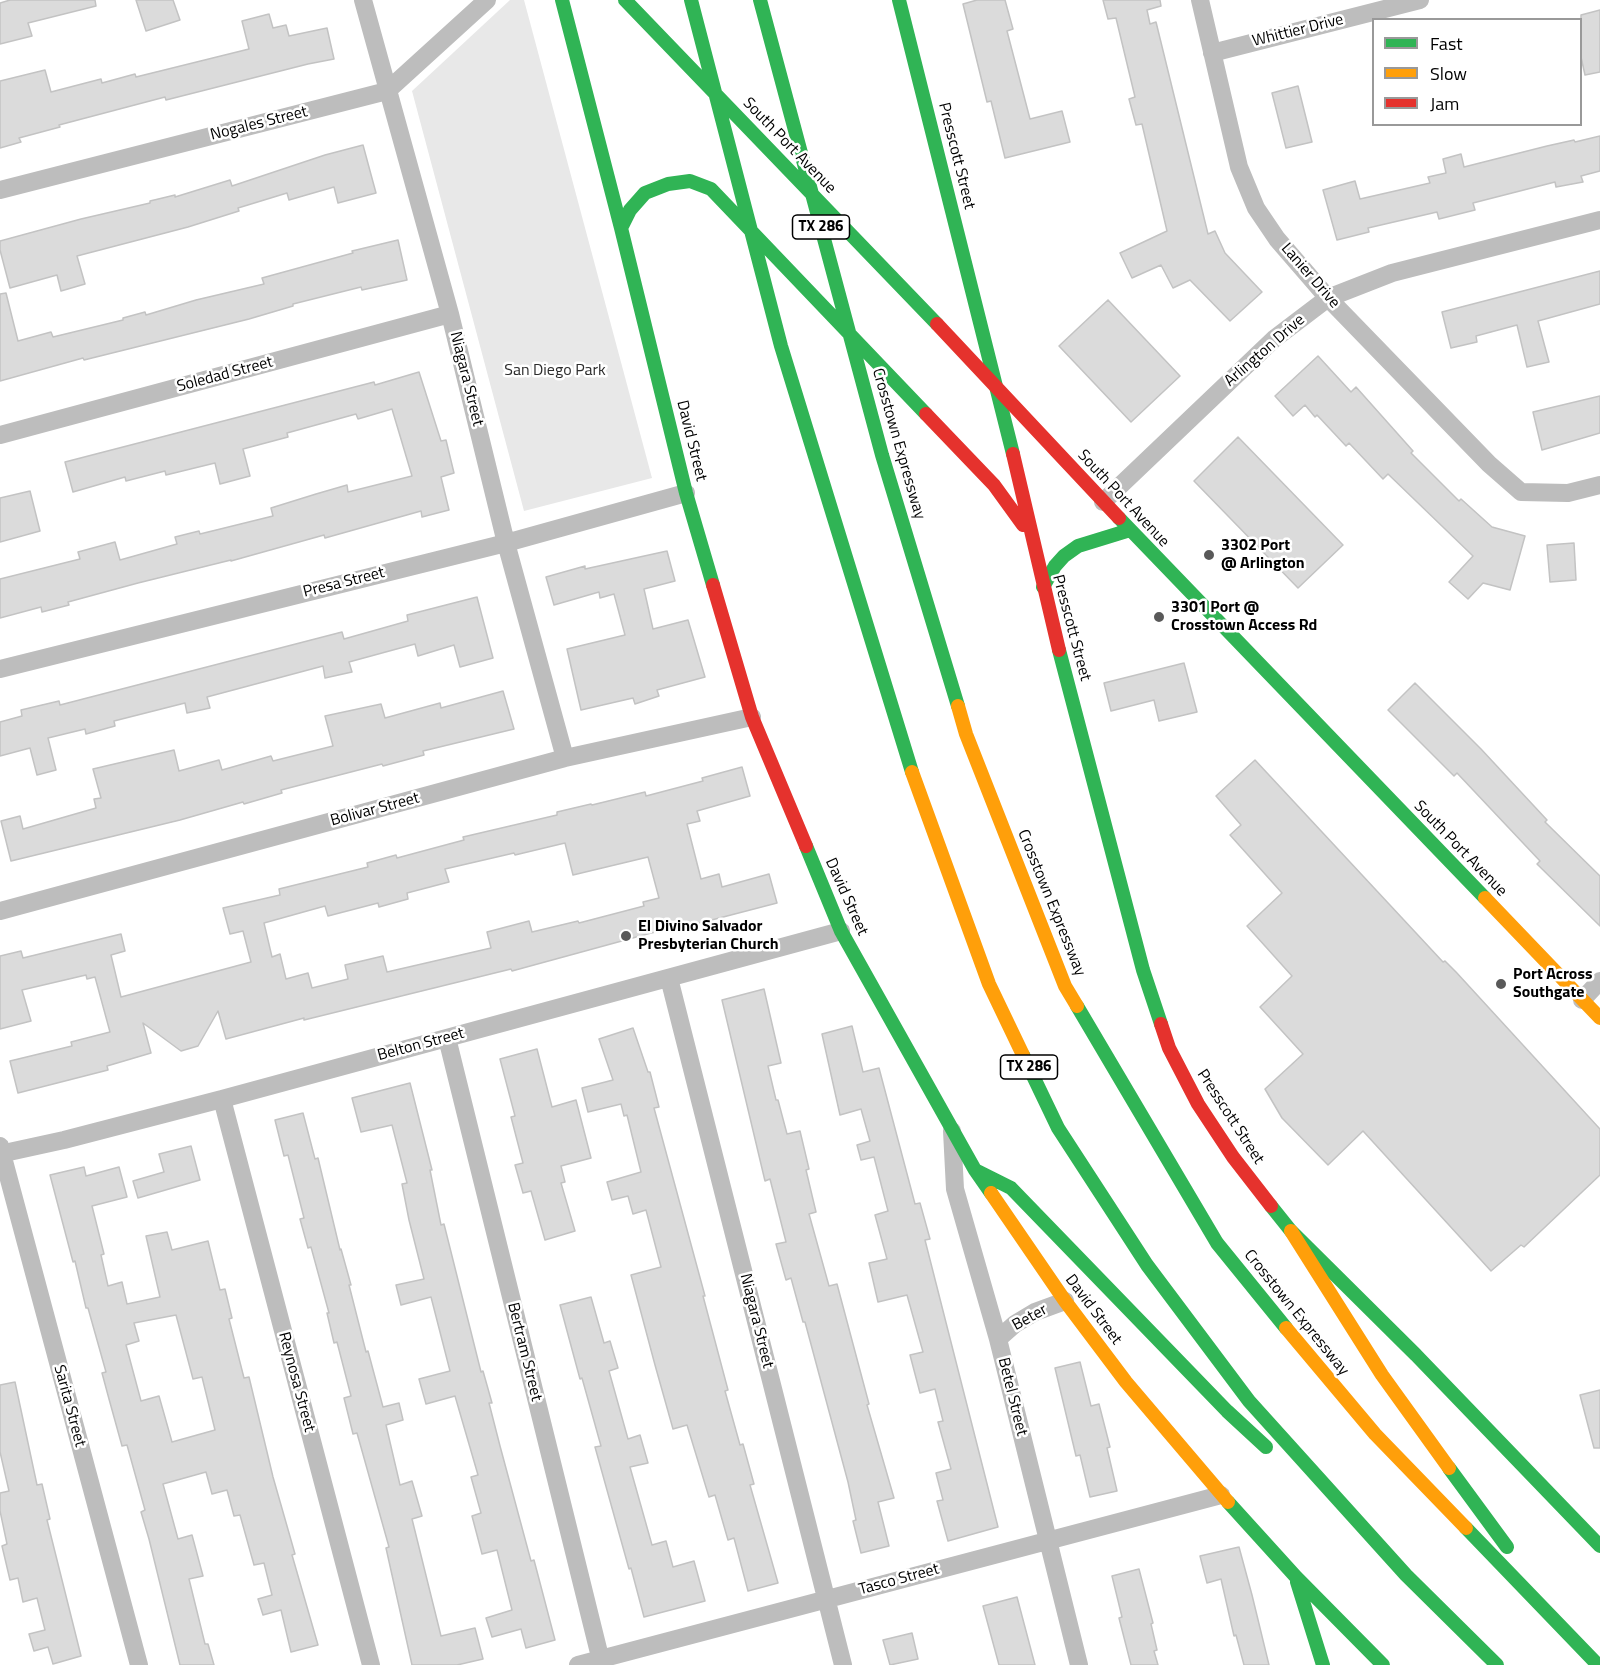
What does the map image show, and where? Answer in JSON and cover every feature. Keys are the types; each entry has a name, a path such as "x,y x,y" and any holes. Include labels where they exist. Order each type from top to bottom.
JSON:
{"main road":[{"name":"David Street","path":"562,0 686,493 752,717 841,931 975,1170 1065,1301 1126,1382 1221,1495 1296,1577 1383,1665"},
{"name":"South Port Avenue","path":"625,0 997,386 1103,502 1600,1018"},
{"name":"TX 286","path":"691,0 781,346 918,793 989,984 1058,1128 1147,1265 1249,1401 1406,1575 1497,1665"},
{"name":"Crosstown Expressway","path":"760,0 882,455 966,734 1065,986 1217,1243 1375,1434 1598,1665"},
{"name":"Presscott Street","path":"899,0 997,386 1044,587 1143,970 1169,1048 1198,1104 1233,1157 1291,1231"},
{"path":"621,228 630,210 645,193 668,184 690,181 711,189 994,485 1016,513 1033,543"},
{"path":"1044,587 1055,566 1064,556 1090,541 1130,530"},
{"path":"975,1170 1011,1188 1227,1411 1278,1458"},
{"path":"1291,1231 1382,1375 1574,1640"},
{"path":"1291,1231 1416,1355 1600,1546"},
{"path":"1295,1474 1406,1575"},
{"path":"1296,1577 1323,1665"}],"street":[{"name":"Niagara Street","path":"363,0 450,314 506,543 566,758"},
{"name":"Nogales Street","path":"0,190 387,91 487,0"},
{"name":"Lanier Drive","path":"1200,0 1239,167 1256,208 1277,239 1328,298 1489,464 1521,492 1568,493 1600,485"},
{"name":"Whittier Drive","path":"1212,53 1420,0"},
{"name":"Arlington Drive","path":"1103,502 1274,339 1328,298 1392,273 1600,220"},
{"name":"Soledad Street","path":"0,435 450,314"},
{"name":"Presa Street","path":"0,669 506,543 686,493"},
{"name":"Bolivar Street","path":"0,911 566,758 752,717"},
{"name":"Belton Street","path":"1,1151 64,1140 222,1099 841,931"},
{"name":"Niagara Street","path":"669,978 843,1665"},
{"path":"1582,1000 1600,981"},
{"name":"Bertram Street","path":"447,1038 601,1662"},
{"name":"Reynosa Street","path":"222,1099 371,1665"},
{"name":"Betel Street","path":"952,1129 955,1189 998,1339 1079,1665"},
{"name":"Sarita Street","path":"1,1151 139,1665"},
{"name":"Beter","path":"998,1339 1015,1324 1035,1312 1065,1301"},
{"name":"Tasco Street","path":"578,1665 601,1662 826,1599 1221,1495"}],"green space":[{"name":"San Diego Park","path":"510,0 524,0 652,478 524,511 412,91"}],"building":[{"path":"10,0 95,0 96,6 28,23 32,36 0,44 0,3"},
{"path":"136,0 173,0 180,20 146,31"},
{"path":"977,0 1005,0 1013,29 1007,31 1030,119 1062,111 1070,142 1005,158 991,101 987,102 963,4"},
{"path":"1103,0 1160,0 1161,6 1147,10 1150,24 1156,22 1208,234 1215,231 1225,253 1262,292 1230,321 1190,280 1173,288 1161,265 1132,278 1120,253 1167,231 1142,124 1136,125 1129,99 1135,97 1116,18 1108,19"},
{"path":"1600,10 1600,72 1585,75 1582,62 1581,15"},
{"path":"269,14 273,28 286,25 289,36 327,28 334,59 166,100 165,97 59,125 60,127 19,138 21,142 0,148 0,81 45,70 51,92 101,79 102,83 135,74 136,77 249,49 242,21"},
{"path":"1298,86 1312,142 1286,148 1272,93"},
{"path":"1600,136 1600,171 1581,176 1583,182 1556,187 1555,182 1473,203 1475,210 1439,219 1437,212 1368,228 1369,232 1337,240 1323,190 1355,181 1360,199 1430,183 1428,177 1446,173 1443,159 1461,154 1464,167 1547,146"},
{"path":"363,145 376,193 338,203 334,187 289,200 287,193 188,227 77,256 85,284 61,291 57,275 10,288 0,250 0,241 150,203 150,201 175,195 175,197 230,180 232,186 325,155"},
{"path":"398,240 407,280 362,290 361,287 293,304 293,306 249,319 84,360 83,358 0,381 0,294 6,293 18,341 51,332 53,337 123,320 123,318 145,312 146,315 196,300 264,284 262,278"},
{"path":"1600,271 1600,304 1538,321 1549,362 1527,367 1517,325 1476,336 1477,342 1451,348 1442,312"},
{"path":"1108,300 1180,376 1131,422 1059,346"},
{"path":"1318,356 1351,392 1356,387 1413,451 1411,453 1459,501 1461,499 1492,527 1525,536 1510,590 1483,583 1468,599 1449,582 1473,556 1388,474 1383,479 1349,443 1346,446 1305,405 1293,416 1275,396"},
{"path":"419,372 441,441 446,440 454,473 441,477 449,510 422,517 421,511 325,538 324,535 231,561 138,583 68,602 69,605 42,612 41,607 0,618 0,579 80,559 78,552 115,542 120,560 177,544 175,537 199,531 200,534 273,516 271,508 347,485 348,492 412,476 392,409 358,419 356,414 287,433 288,437 243,449 250,476 220,484 215,463 166,475 165,471 126,481 125,477 73,492 65,462"},
{"path":"1600,396 1600,433 1542,450 1533,412"},
{"path":"1238,437 1343,545 1298,588 1194,481"},
{"path":"30,491 40,531 0,542 0,498"},
{"path":"1574,543 1576,580 1550,582 1547,545"},
{"path":"667,551 675,581 644,589 653,629 688,620 705,677 657,690 659,696 635,704 633,698 581,710 567,649 625,635 614,594 600,598 599,592 554,605 546,577 585,566 585,569"},
{"path":"477,597 493,658 460,667 454,645 418,656 415,644 349,662 352,672 325,678 323,666 207,697 210,708 187,713 185,703 114,721 115,726 86,734 85,729 48,738 56,770 37,775 30,748 0,756 0,722 22,716 21,710 59,701 60,705 342,632 344,639 408,621 407,615"},
{"path":"1184,663 1197,712 1159,721 1154,700 1111,711 1104,683"},
{"path":"1415,683 1481,749 1547,820 1545,822 1600,876 1600,926 1537,864 1540,861 1457,773 1454,776 1388,710"},
{"path":"503,691 514,729 423,751 424,755 383,766 382,764 281,790 282,793 244,804 243,802 180,820 11,861 1,821 20,816 23,829 96,808 94,799 101,798 93,769 174,750 179,771 219,760 222,770 271,756 273,761 333,746 325,716 381,704 385,718 440,703 441,708"},
{"path":"1255,760 1443,962 1445,961 1456,972 1600,1129 1600,1175 1524,1247 1521,1245 1491,1271 1363,1131 1328,1165 1282,1118 1265,1089 1303,1054 1260,1007 1292,976 1247,926 1282,893 1230,835 1241,825 1216,796"},
{"path":"742,767 750,796 697,811 700,821 687,824 701,879 719,874 722,887 769,874 777,903 651,933 512,971 511,969 304,1020 304,1018 226,1039 218,1011 198,1046 181,1051 143,1023 151,1053 107,1066 108,1070 18,1093 10,1061 72,1046 71,1042 110,1032 95,977 87,979 86,975 22,990 31,1021 0,1029 0,956 21,951 23,958 121,934 125,951 111,955 121,997 251,962 243,931 230,934 223,908 280,895 279,889 368,867 367,863 396,855 397,858 464,840 463,837 557,815 557,812 645,792 646,796 703,781 702,778","holes":["565,843 573,875 648,857 659,898 643,902 644,906 579,923 578,921 532,932 529,921 487,932 491,948 387,972 383,956 345,965 348,979 312,988 308,973 286,979 280,954 272,957 264,923 325,906 328,916 378,903 379,907 408,899 407,893 449,882 445,869"]},
{"path":"764,989 781,1063 768,1066 776,1100 778,1100 787,1134 800,1131 816,1212 809,1214 829,1286 837,1284 869,1404 867,1405 894,1498 878,1502 889,1546 861,1553 853,1521 856,1520 848,1482 805,1322 803,1322 791,1278 786,1280 776,1244 786,1242 770,1179 765,1181 722,1000"},
{"path":"852,1026 863,1072 879,1068 915,1204 920,1203 930,1239 925,1240 998,1527 948,1541 937,1501 943,1500 936,1473 951,1469 938,1422 943,1421 935,1389 920,1393 910,1355 923,1352 907,1295 878,1302 869,1263 887,1259 875,1215 888,1211 874,1157 861,1160 857,1145 870,1141 861,1109 840,1115 822,1034"},
{"path":"633,1028 648,1072 650,1072 659,1107 654,1108 705,1296 703,1296 728,1390 725,1391 740,1445 743,1444 754,1484 750,1485 778,1583 748,1591 734,1538 728,1540 715,1495 709,1497 687,1425 673,1429 655,1365 631,1275 661,1267 646,1210 633,1214 628,1196 612,1200 607,1182 641,1172 627,1115 624,1116 621,1104 588,1112 582,1088 613,1080 599,1039"},
{"path":"537,1049 552,1107 576,1100 591,1158 561,1166 565,1182 561,1183 575,1231 545,1240 531,1191 523,1193 515,1165 523,1163 511,1117 515,1116 500,1059"},
{"path":"410,1083 432,1170 430,1170 441,1225 444,1224 481,1372 483,1371 492,1403 489,1403 500,1446 555,1640 526,1648 521,1629 492,1637 486,1618 512,1610 497,1550 482,1554 472,1516 481,1513 471,1477 478,1475 455,1396 426,1404 419,1379 450,1371 431,1297 401,1305 396,1285 424,1279 402,1184 407,1183 392,1125 361,1132 352,1098"},
{"path":"303,1113 315,1159 318,1158 366,1352 368,1351 383,1407 399,1403 403,1420 386,1425 400,1485 412,1481 422,1516 412,1519 441,1636 475,1628 483,1659 457,1665 412,1665 386,1548 389,1547 357,1433 353,1434 344,1398 351,1396 337,1342 334,1343 327,1313 329,1313 311,1247 308,1248 300,1219 304,1218 288,1155 284,1156 275,1120"},
{"path":"191,1146 200,1180 138,1198 133,1181 164,1172 159,1154"},
{"path":"84,1167 86,1176 119,1167 127,1197 92,1206 104,1254 101,1255 108,1286 122,1282 127,1304 160,1297 146,1236 167,1232 172,1250 208,1241 220,1290 225,1289 232,1318 229,1319 244,1378 249,1377 273,1477 295,1554 292,1555 318,1645 291,1652 281,1610 263,1615 258,1599 272,1595 264,1563 254,1565 240,1515 234,1516 227,1490 212,1494 206,1472 163,1484 178,1539 192,1535 203,1576 189,1579 205,1644 208,1644 214,1665 180,1665 141,1512 145,1510 127,1445 122,1446 102,1373 106,1372 50,1175","holes":["176,1315 193,1379 202,1377 215,1430 172,1442 159,1396 141,1401 126,1345 139,1341 134,1323"]},
{"path":"591,1297 604,1343 610,1341 618,1368 609,1371 628,1439 640,1435 648,1463 630,1467 652,1545 666,1541 673,1567 694,1561 705,1601 644,1617 595,1447 601,1446 560,1305"},
{"path":"1080,1362 1091,1406 1099,1404 1110,1447 1107,1448 1117,1491 1090,1497 1080,1455 1076,1456 1055,1368"},
{"path":"15,1382 37,1485 42,1484 50,1519 47,1520 81,1656 53,1664 48,1647 34,1651 29,1634 45,1630 37,1598 23,1602 18,1578 10,1580 2,1546 7,1544 0,1511 0,1493 9,1491 0,1452 0,1385"},
{"path":"1600,1390 1600,1448 1594,1448 1580,1395"},
{"path":"1239,1547 1269,1665 1244,1665 1236,1635 1234,1636 1221,1579 1207,1583 1200,1556"},
{"path":"1139,1569 1153,1623 1151,1624 1157,1650 1154,1651 1158,1665 1131,1665 1119,1618 1122,1617 1112,1576"},
{"path":"1017,1597 1035,1665 999,1665 983,1606"},
{"path":"912,1633 918,1659 890,1665 883,1640"}],"traffic: fast":[{"path":"562,0 686,493 713,585"},
{"path":"625,0 937,324"},
{"path":"691,0 781,346 912,772"},
{"path":"760,0 882,455 958,706"},
{"path":"899,0 1013,454"},
{"path":"621,228 630,210 645,193 668,184 690,181 711,189 926,414"},
{"path":"1119,518 1485,898"},
{"path":"1043,587 1055,566 1078,546 1130,530"},
{"path":"1059,650 1143,970 1161,1024"},
{"path":"806,846 841,931 975,1170 991,1193"},
{"path":"1077,1006 1217,1243 1286,1328"},
{"path":"1023,1055 1058,1128 1147,1265 1249,1401 1406,1575 1497,1665"},
{"path":"975,1170 1011,1188 1227,1411 1266,1447"},
{"path":"1271,1206 1291,1231 1416,1355 1600,1546"},
{"path":"1449,1468 1507,1547"},
{"path":"1228,1502 1296,1577 1383,1665"},
{"path":"1466,1528 1598,1665"},
{"path":"1297,1582 1323,1665"}],"traffic: slow":[{"path":"958,706 966,734 1065,986 1077,1006"},
{"path":"912,772 989,984 1023,1055"},
{"path":"1485,898 1600,1018"},
{"path":"991,1193 1065,1301 1126,1382 1228,1502"},
{"path":"1291,1231 1382,1375 1449,1468"},
{"path":"1286,1328 1375,1434 1466,1528"}],"traffic: jam":[{"path":"937,324 1119,518"},
{"path":"926,414 994,485 1023,525"},
{"path":"1013,454 1059,650"},
{"path":"713,585 752,717 806,846"},
{"path":"1161,1024 1169,1048 1198,1104 1233,1157 1271,1206"}],"place":[{"name":"3302 Port @ Arlington","path":"1209,555"},
{"name":"3301 Port @ Crosstown Access Rd","path":"1159,617"},
{"name":"El Divino Salvador Presbyterian Church","path":"626,936"},
{"name":"Port Across Southgate","path":"1501,984"}]}
